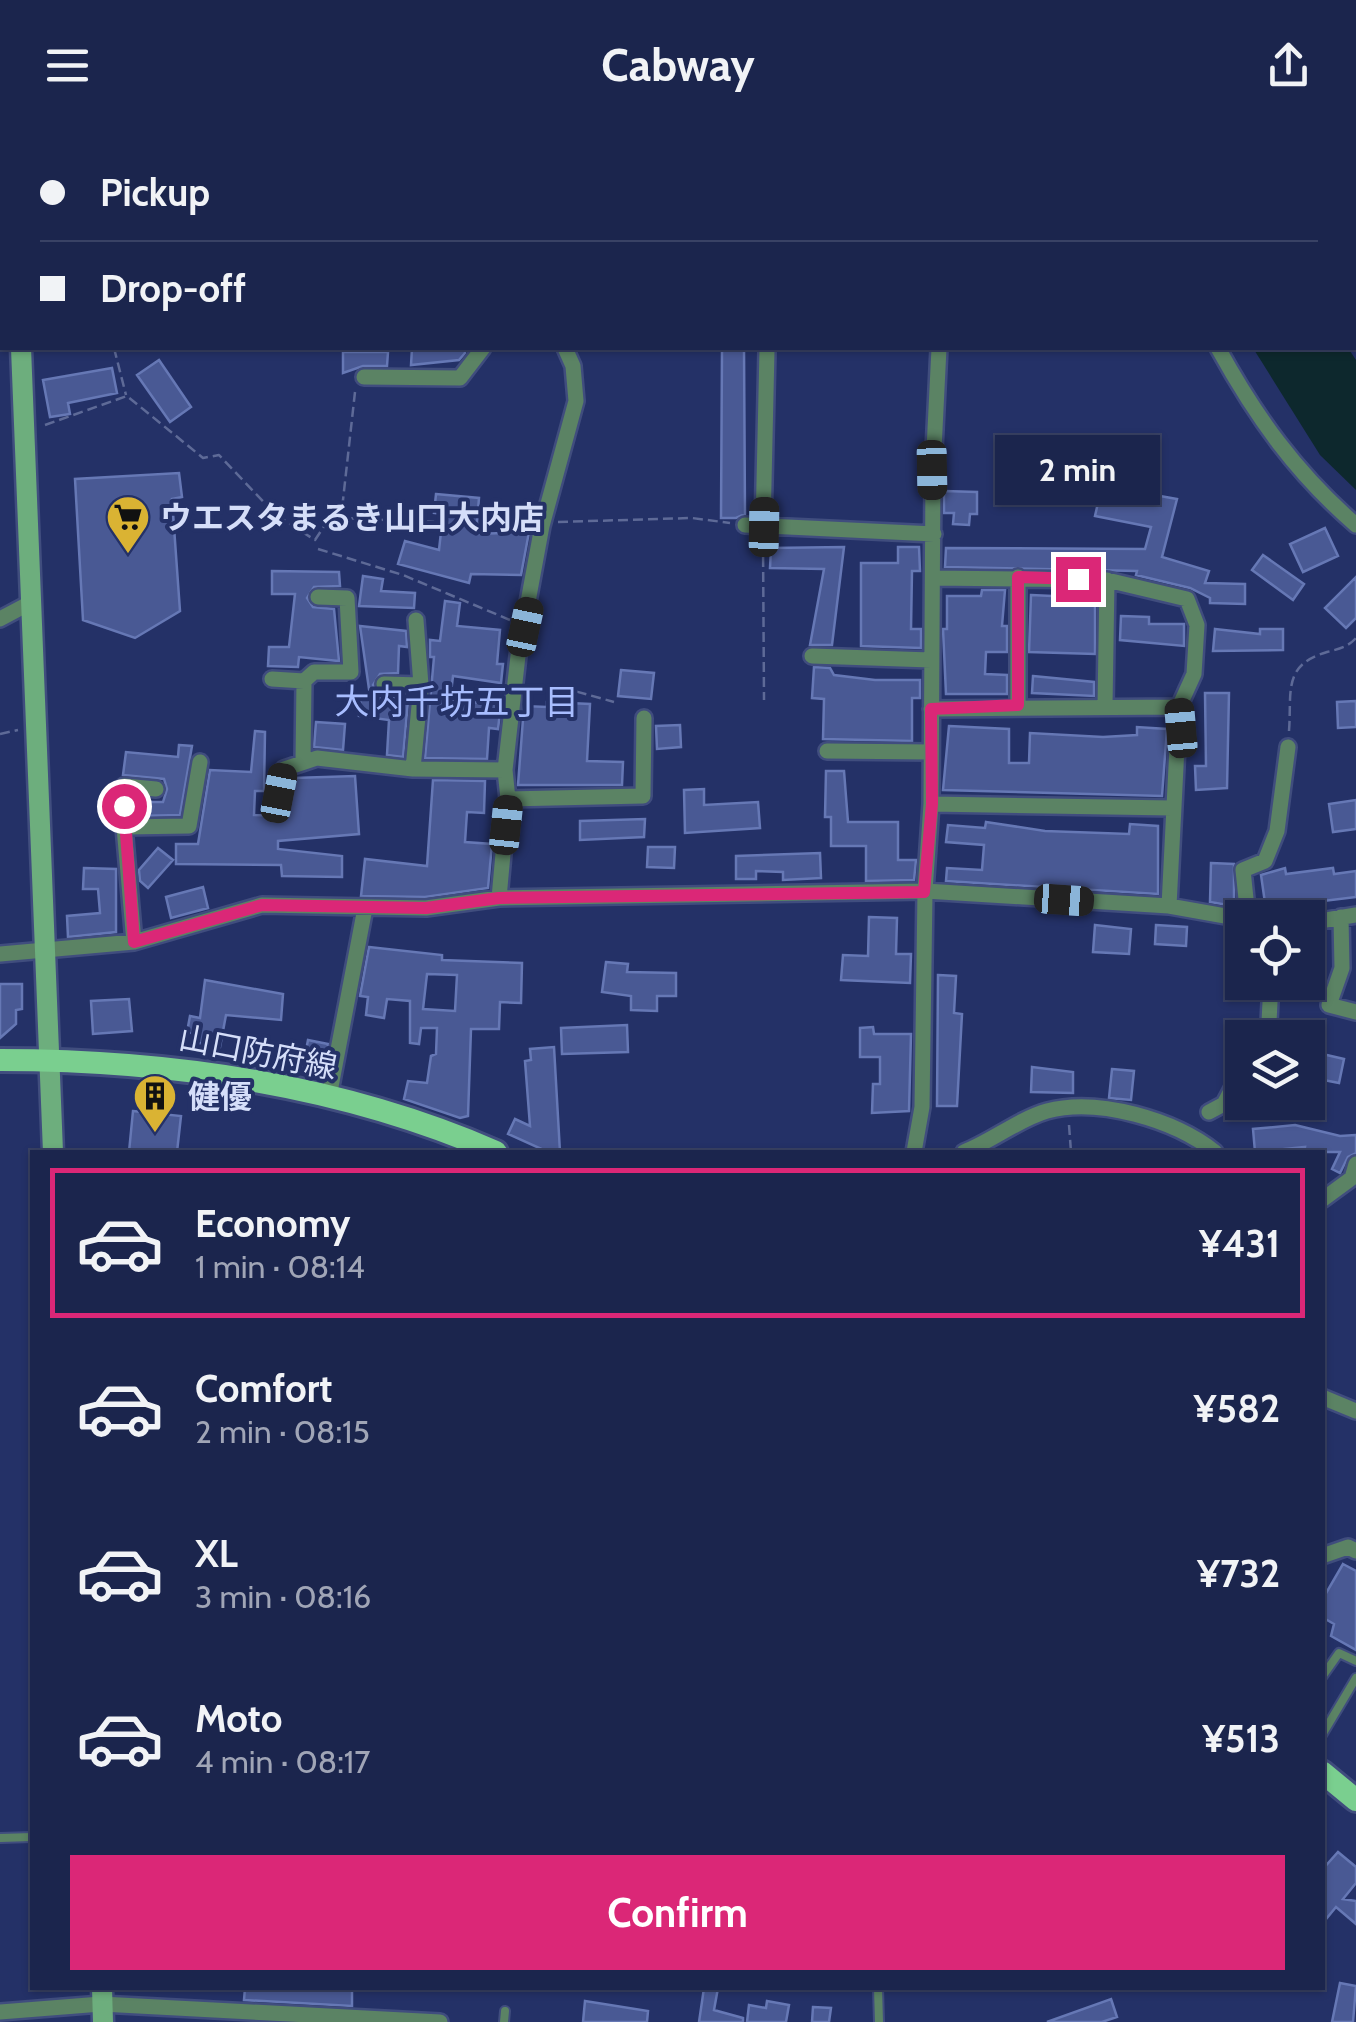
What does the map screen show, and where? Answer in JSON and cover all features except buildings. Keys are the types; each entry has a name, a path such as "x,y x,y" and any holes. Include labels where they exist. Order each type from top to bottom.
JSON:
{"main road":[{"path":"22,350 52,1150"},
{"name":"山口防府線","path":"0,1060 178,1068 330,1097 490,1150"},
{"path":"1325,1774 1356,1800"}],"street":[{"path":"364,377 460,378 482,350"},
{"path":"499,898 508,799 505,770 525,627 542,526 576,401 573,366 566,350"},
{"path":"764,527 767,350"},
{"path":"914,1150 922,1106 924,892 932,804 931,660 939,350"},
{"path":"1219,350 1275,444 1318,492 1356,525"},
{"path":"745,524 934,534"},
{"path":"1018,577 1018,705"},
{"path":"934,578 1108,580 1187,599 1197,625 1194,674 1179,706 1169,906"},
{"path":"1105,706 1108,580"},
{"path":"272,679 304,680 314,672 351,672 348,598 318,598"},
{"path":"0,619 30,604"},
{"path":"414,769 421,685 416,620"},
{"path":"812,656 931,660"},
{"path":"303,762 304,680"},
{"path":"384,684 421,685"},
{"path":"931,709 1179,706"},
{"path":"508,799 643,796 644,718"},
{"path":"1244,900 1243,870 1266,861 1277,830 1288,747"},
{"path":"827,752 931,752"},
{"path":"279,793 284,769 317,758 414,769 505,770"},
{"path":"124,827 189,826 200,762"},
{"path":"134,942 124,786 156,789"},
{"path":"932,804 1172,808"},
{"path":"0,954 134,942 262,905 426,908 499,898 924,892 1169,906 1225,915"},
{"path":"330,1097 364,908"},
{"path":"1348,916 1342,968 1329,1006 1356,1012"},
{"path":"1209,1112 1225,1102"},
{"path":"968,1150 1046,1111 1067,1108 1116,1110 1182,1132 1212,1150"},
{"path":"1325,1198 1352,1178 1356,1164"},
{"path":"1325,1398 1356,1411"},
{"path":"1325,1555 1348,1546 1356,1551"},
{"path":"0,2012 102,2005 439,2022"}],"lane":[{"path":"1325,1673 1339,1652 1356,1661"},
{"path":"1326,1721 1356,1678"},
{"path":"0,1838 30,1836"},
{"path":"878,1990 879,2022"},
{"path":"504,2022 505,2010"}],"path":[{"path":"115,350 127,396 203,458 219,455 276,516 315,540 329,519 341,518 542,526 566,520 692,518 745,524"},
{"path":"341,518 357,379 364,377"},
{"path":"24,432 127,396"},
{"path":"764,527 764,700"},
{"path":"318,548 403,574 525,627"},
{"path":"1288,747 1293,673 1305,658 1349,646 1356,638"},
{"path":"516,686 572,690 614,702"},
{"path":"1067,1108 1072,1150"}],"shaded area":[{"path":"1254,350 1349,350 1356,360 1356,490 1320,455"}],"place":[{"name":"ウエスタまるき山口大内店","path":"128,555"},
{"name":"健優","path":"155,1134"}],"district":[{"name":"大内千坊五丁目","path":"457,701"}],"route":[{"path":"124,806 134,942 262,905 426,908 499,898 924,892 932,804 931,709 1018,705 1018,577 1078,579"}]}
